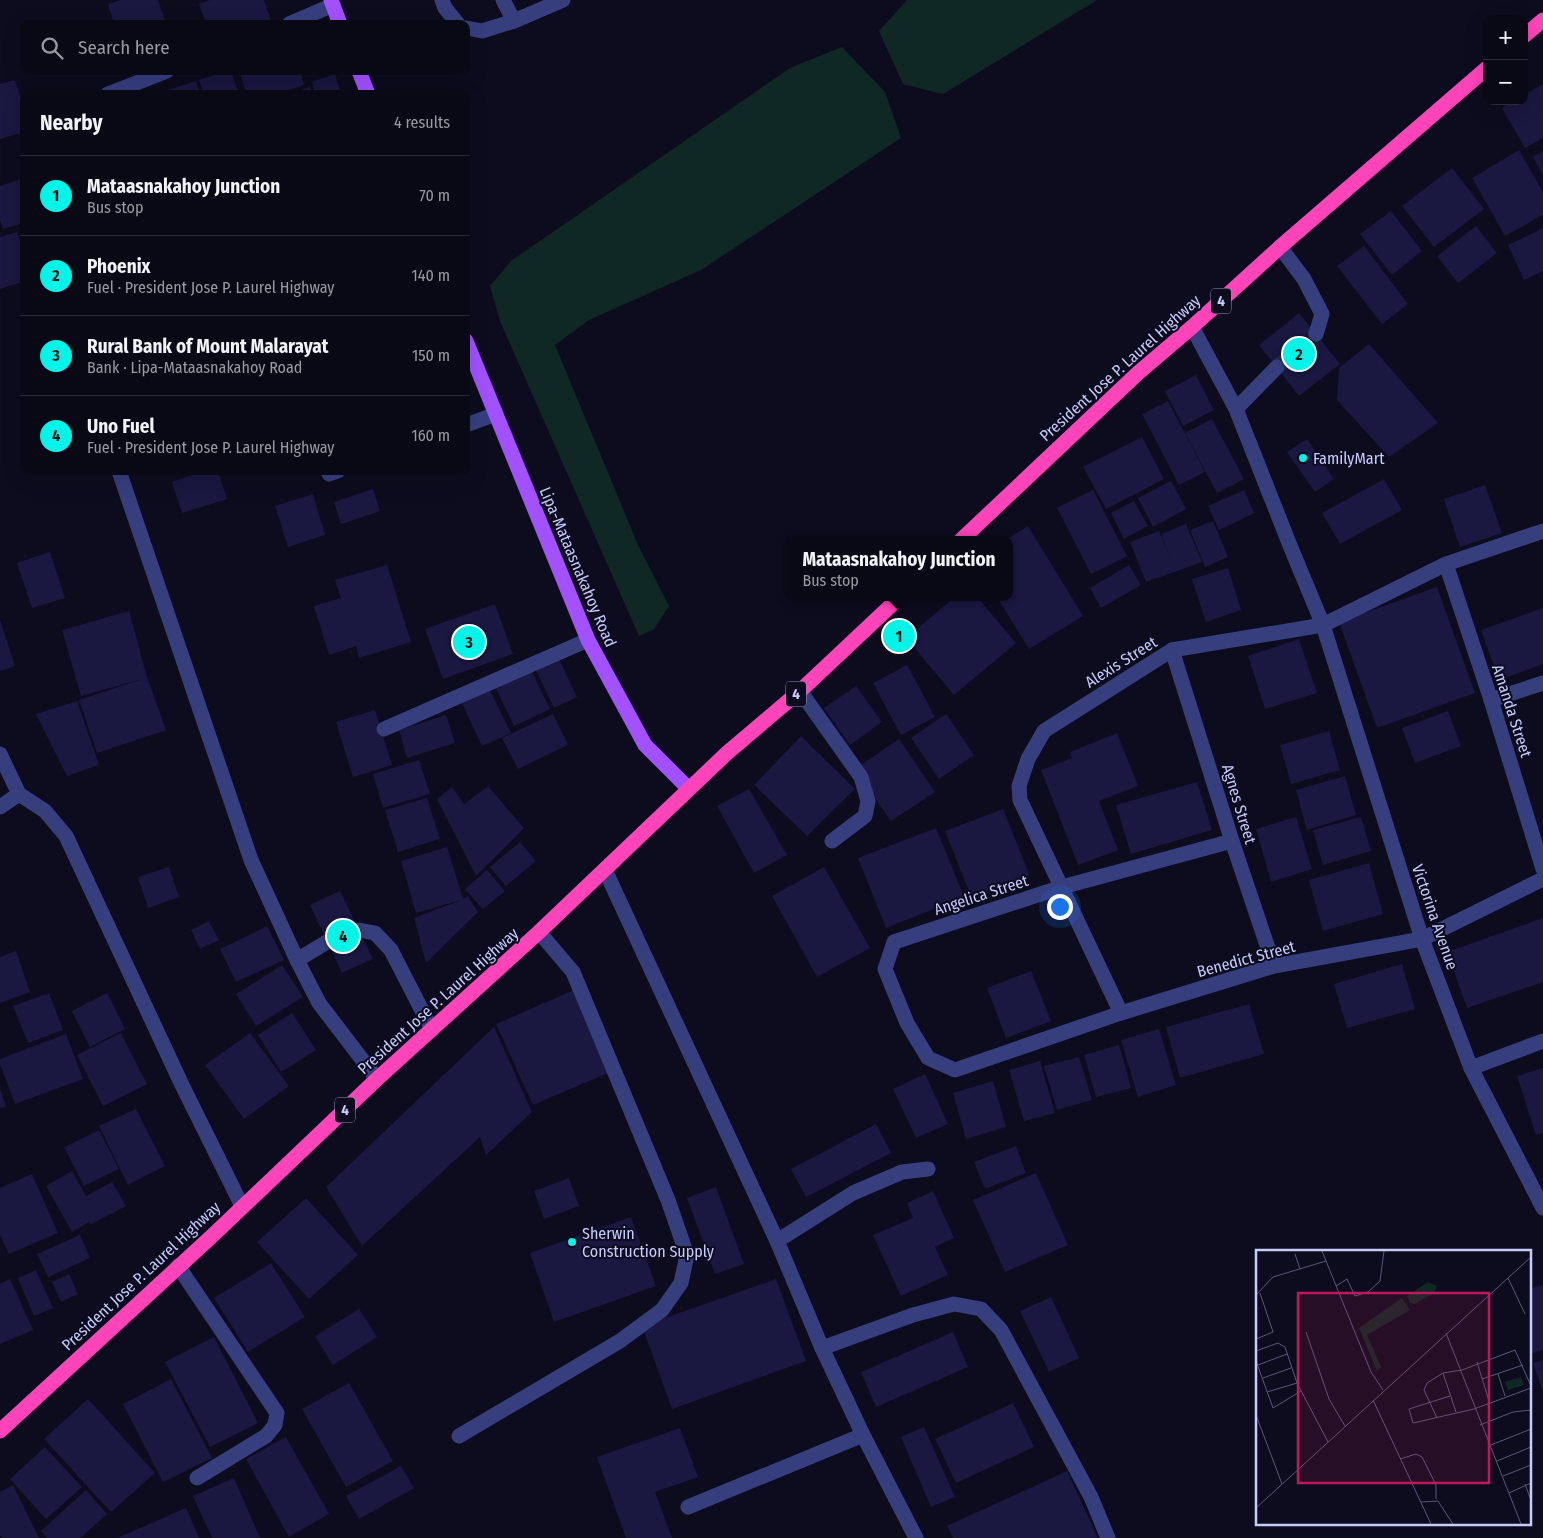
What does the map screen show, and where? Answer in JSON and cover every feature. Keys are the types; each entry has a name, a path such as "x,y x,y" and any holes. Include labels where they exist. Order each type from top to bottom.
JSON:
{"highway":[{"path":"1528,33 1542,22"},
{"name":"President Jose P. Laurel Highway","path":"965,536 1138,373 1192,327 1280,246 1483,71"},
{"name":"President Jose P. Laurel Highway","path":"0,1431 377,1079 539,932 727,753 800,691 896,601"}],"main road":[{"path":"332,2 339,20"},
{"path":"361,75 366,90"},
{"name":"Lipa-Mataasnakahoy Road","path":"470,351 588,640 645,745 689,789"}],"street":[{"path":"442,0 445,8 455,20"},
{"path":"503,0 514,20"},
{"path":"470,29 482,31 563,0"},
{"path":"297,20 332,2"},
{"path":"118,90 157,75"},
{"path":"1280,246 1304,279 1322,314 1316,334"},
{"name":"Victorina Avenue","path":"1192,327 1236,410 1323,625 1422,939 1471,1068 1543,1208"},
{"path":"1236,410 1277,367"},
{"path":"470,424 496,414"},
{"path":"119,475 251,860 319,1003 377,1079"},
{"name":"Alexis Street","path":"1121,1013 1020,800 1020,786 1028,759 1044,731 1172,650 1323,625 1446,564 1543,531"},
{"name":"Amanda Street","path":"1446,564 1491,700 1543,869"},
{"path":"384,729 588,640"},
{"name":"Agnes Street","path":"1172,650 1232,841 1274,966"},
{"path":"1491,700 1543,683"},
{"path":"800,691 861,777 868,802 865,816 832,841"},
{"path":"0,754 19,794 45,811 66,836 182,1085 242,1206"},
{"path":"0,807 19,794"},
{"name":"Angelica Street","path":"954,1070 928,1058 907,1023 885,969 894,942 1062,887 1232,841"},
{"path":"605,870 777,1241 822,1348 863,1435 916,1538"},
{"name":"Benedict Street","path":"954,1070 1121,1013 1274,966 1422,939 1543,879"},
{"path":"359,930 374,933 391,950 432,1030"},
{"path":"459,1436 620,1341 662,1310 681,1283 687,1255 668,1200 573,972 539,932"},
{"path":"297,960 327,942"},
{"path":"1471,1068 1543,1041"},
{"path":"777,1241 853,1193 902,1172 928,1169"},
{"path":"178,1266 277,1412 276,1425 266,1436 197,1478"},
{"path":"822,1348 913,1315 954,1304 980,1309 1001,1330 1091,1497 1108,1538"},
{"path":"688,1507 863,1435"}],"green space":[{"path":"907,0 1097,0 943,94 903,84 879,31"},
{"path":"842,47 885,92 901,138 701,270 589,320 555,345 638,545 669,606 654,629 639,636 500,321 490,286 511,261 790,68"}],"building":[{"path":"121,0 158,0 165,20 113,20 108,4"},
{"path":"210,0 264,0 271,20 205,20 199,4"},
{"path":"215,75 232,75 238,90 203,90 199,80"},
{"path":"240,75 301,75 304,85 289,90 246,90"},
{"path":"335,75 340,90 314,90 312,82"},
{"path":"15,80 20,95 20,133 0,139 0,84"},
{"path":"196,81 199,90 168,90"},
{"path":"1543,84 1543,138 1525,148 1502,108 1507,105 1528,105 1528,93"},
{"path":"1519,150 1543,192 1543,215 1505,236 1472,178"},
{"path":"1543,151 1543,175 1533,157"},
{"path":"1452,168 1484,209 1434,247 1402,206"},
{"path":"20,179 20,224 3,229 0,220 0,186"},
{"path":"1391,211 1422,251 1392,275 1360,234"},
{"path":"1476,226 1497,253 1458,283 1437,256"},
{"path":"1543,228 1543,271 1524,280 1508,245"},
{"path":"17,232 20,241 20,282 0,289 0,237"},
{"path":"1364,246 1408,304 1382,324 1337,266"},
{"path":"1299,313 1340,364 1299,396 1259,345"},
{"path":"1369,344 1438,423 1389,457 1337,400 1339,368"},
{"path":"1196,375 1214,410 1183,426 1165,391"},
{"path":"1168,401 1205,472 1179,485 1142,414"},
{"path":"1212,419 1244,479 1217,493 1185,433"},
{"path":"1142,437 1164,479 1106,509 1083,467"},
{"path":"1307,439 1334,479 1315,492 1287,452"},
{"path":"192,475 219,475 227,499 182,513 172,482"},
{"path":"1384,479 1402,510 1340,544 1322,513"},
{"path":"1171,481 1186,509 1153,527 1138,498"},
{"path":"1485,485 1502,533 1460,547 1444,499"},
{"path":"373,489 380,511 341,524 334,502"},
{"path":"1093,490 1127,556 1091,574 1057,508"},
{"path":"1244,490 1254,513 1219,530 1208,506"},
{"path":"313,494 325,535 288,547 275,506"},
{"path":"1134,501 1148,526 1124,539 1111,513"},
{"path":"1213,521 1228,557 1205,567 1190,530"},
{"path":"1186,524 1202,562 1146,582 1130,542 1159,531 1171,559 1161,534"},
{"path":"1028,526 1083,616 1029,649 999,601 1013,601 1012,536"},
{"path":"50,552 65,598 32,608 17,563"},
{"path":"387,565 411,642 359,658 356,646 329,655 314,606 341,598 335,580"},
{"path":"1129,565 1141,585 1101,608 1090,588"},
{"path":"1228,568 1241,610 1206,622 1192,579"},
{"path":"1437,587 1475,693 1377,728 1339,622"},
{"path":"950,601 980,601 1016,643 954,695 906,638"},
{"path":"495,604 513,654 443,679 425,629"},
{"path":"1543,608 1543,664 1499,680 1481,630"},
{"path":"129,611 147,677 166,730 97,753 79,700 142,679 81,696 62,630"},
{"path":"0,620 15,666 0,671"},
{"path":"1299,639 1317,693 1265,709 1248,656"},
{"path":"559,659 577,697 554,708 536,670"},
{"path":"907,665 935,717 901,735 873,683"},
{"path":"531,670 550,709 514,726 495,687"},
{"path":"856,686 882,722 850,745 824,708"},
{"path":"489,688 511,733 482,746 461,701"},
{"path":"77,701 99,765 67,776 36,714"},
{"path":"375,710 392,765 353,777 336,722"},
{"path":"1448,711 1461,746 1415,763 1402,728"},
{"path":"553,714 568,745 518,769 502,738"},
{"path":"946,714 974,755 939,779 911,738"},
{"path":"446,715 455,743 407,758 399,730"},
{"path":"1329,731 1340,770 1291,784 1280,745"},
{"path":"1117,733 1138,786 1099,801 1118,850 1078,865 1041,770 1072,758 1070,752"},
{"path":"801,736 855,789 807,836 754,785"},
{"path":"899,739 935,792 891,821 855,769"},
{"path":"419,760 430,794 383,808 373,774"},
{"path":"1345,776 1356,815 1307,830 1296,790"},
{"path":"1197,782 1212,830 1131,854 1116,805"},
{"path":"488,786 524,828 476,876 437,799 452,787 464,804"},
{"path":"749,789 787,855 754,873 717,806"},
{"path":"427,798 440,839 398,852 385,810"},
{"path":"1003,809 1030,876 972,899 945,831"},
{"path":"1296,817 1312,869 1271,882 1256,829"},
{"path":"1361,817 1371,851 1323,865 1313,830"},
{"path":"936,828 964,897 886,928 858,858"},
{"path":"520,842 536,861 506,886 490,867"},
{"path":"447,847 463,899 468,896 478,912 426,963 414,918 461,900 416,913 401,861"},
{"path":"1369,863 1383,914 1323,931 1309,880"},
{"path":"169,867 179,897 148,908 138,877"},
{"path":"824,867 870,948 817,977 772,896"},
{"path":"487,870 505,891 483,909 465,889"},
{"path":"340,891 373,959 342,973 310,905"},
{"path":"1543,918 1543,982 1467,1008 1447,952"},
{"path":"209,921 219,940 200,949 191,930"},
{"path":"267,926 284,960 236,982 220,949"},
{"path":"16,951 30,992 0,1003 0,957"},
{"path":"1402,964 1415,1009 1347,1028 1334,984"},
{"path":"282,965 303,997 256,1026 236,994"},
{"path":"1031,971 1051,1021 1006,1038 987,988"},
{"path":"574,990 610,1072 533,1105 496,1024"},
{"path":"49,993 63,1030 28,1043 13,1006"},
{"path":"107,993 125,1029 90,1047 72,1011"},
{"path":"1249,1004 1264,1054 1180,1078 1166,1027"},
{"path":"292,1013 316,1050 281,1072 258,1035"},
{"path":"494,1027 532,1112 486,1155 480,1137 362,1246 326,1187"},
{"path":"1159,1029 1176,1085 1138,1097 1121,1040"},
{"path":"121,1033 147,1084 103,1106 77,1055"},
{"path":"250,1033 289,1086 244,1119 205,1065"},
{"path":"66,1034 83,1079 15,1104 0,1064 0,1059"},
{"path":"1119,1045 1131,1088 1096,1097 1084,1055"},
{"path":"1079,1057 1092,1100 1057,1110 1044,1066"},
{"path":"1040,1061 1055,1113 1024,1121 1009,1070"},
{"path":"1543,1068 1543,1133 1536,1135 1517,1076"},
{"path":"925,1074 948,1124 916,1138 893,1089"},
{"path":"993,1081 1006,1127 966,1139 953,1093"},
{"path":"0,1089 6,1106 0,1108"},
{"path":"136,1109 165,1166 128,1185 99,1126"},
{"path":"876,1124 891,1153 806,1197 791,1169"},
{"path":"99,1130 119,1169 84,1186 64,1147"},
{"path":"1016,1146 1026,1173 985,1189 974,1162"},
{"path":"72,1171 86,1196 112,1182 126,1206 91,1224 89,1222 72,1232 46,1186"},
{"path":"1036,1173 1068,1245 1005,1272 973,1200"},
{"path":"32,1174 58,1233 9,1254 0,1235 0,1188"},
{"path":"569,1178 579,1206 544,1219 534,1191"},
{"path":"716,1187 744,1264 715,1274 687,1198"},
{"path":"933,1191 954,1238 935,1247 948,1275 901,1296 873,1235 913,1218 907,1203"},
{"path":"306,1198 358,1255 309,1299 257,1242"},
{"path":"631,1217 656,1286 554,1322 530,1253"},
{"path":"80,1235 90,1258 48,1277 37,1254"},
{"path":"271,1263 305,1317 248,1352 214,1298"},
{"path":"36,1270 53,1308 34,1316 18,1278"},
{"path":"69,1274 78,1294 61,1302 52,1282"},
{"path":"10,1279 33,1330 0,1344 0,1284"},
{"path":"776,1279 806,1361 672,1409 642,1326"},
{"path":"1543,1285 1543,1350 1530,1354 1530,1289"},
{"path":"1051,1297 1079,1358 1049,1372 1020,1311"},
{"path":"359,1309 377,1337 333,1365 315,1336"},
{"path":"953,1332 968,1367 876,1407 861,1372"},
{"path":"214,1337 258,1423 210,1447 165,1362"},
{"path":"1543,1360 1543,1392 1533,1363"},
{"path":"171,1379 212,1458 163,1482 123,1404"},
{"path":"349,1383 393,1461 346,1487 302,1409"},
{"path":"88,1399 155,1473 111,1512 44,1439"},
{"path":"1013,1403 1034,1447 956,1483 935,1439"},
{"path":"924,1427 955,1497 931,1507 901,1437"},
{"path":"680,1428 698,1477 655,1492 672,1538 626,1538 597,1457"},
{"path":"286,1437 329,1514 289,1537 246,1459"},
{"path":"45,1447 82,1487 46,1519 10,1479"},
{"path":"401,1466 414,1488 359,1519 346,1496"},
{"path":"1067,1471 1098,1538 953,1538 947,1526"},
{"path":"234,1478 260,1538 212,1538 193,1496"},
{"path":"13,1485 39,1538 2,1538 0,1535 0,1492"},
{"path":"86,1490 107,1514 80,1538 47,1538 41,1531"},
{"path":"186,1508 199,1538 117,1538"}],"tunnel":[{"path":"1277,367 1316,334"},
{"path":"327,942 359,930"}],"place":[{"name":"Phoenix","path":"1299,354"},
{"name":"FamilyMart","path":"1303,458"},
{"name":"Mataasnakahoy Junction","path":"899,636"},
{"name":"Rural Bank of Mount Malarayat","path":"469,642"},
{"name":"Uno Fuel","path":"343,936"},
{"name":"Sherwin Construction Supply","path":"572,1242"}]}
